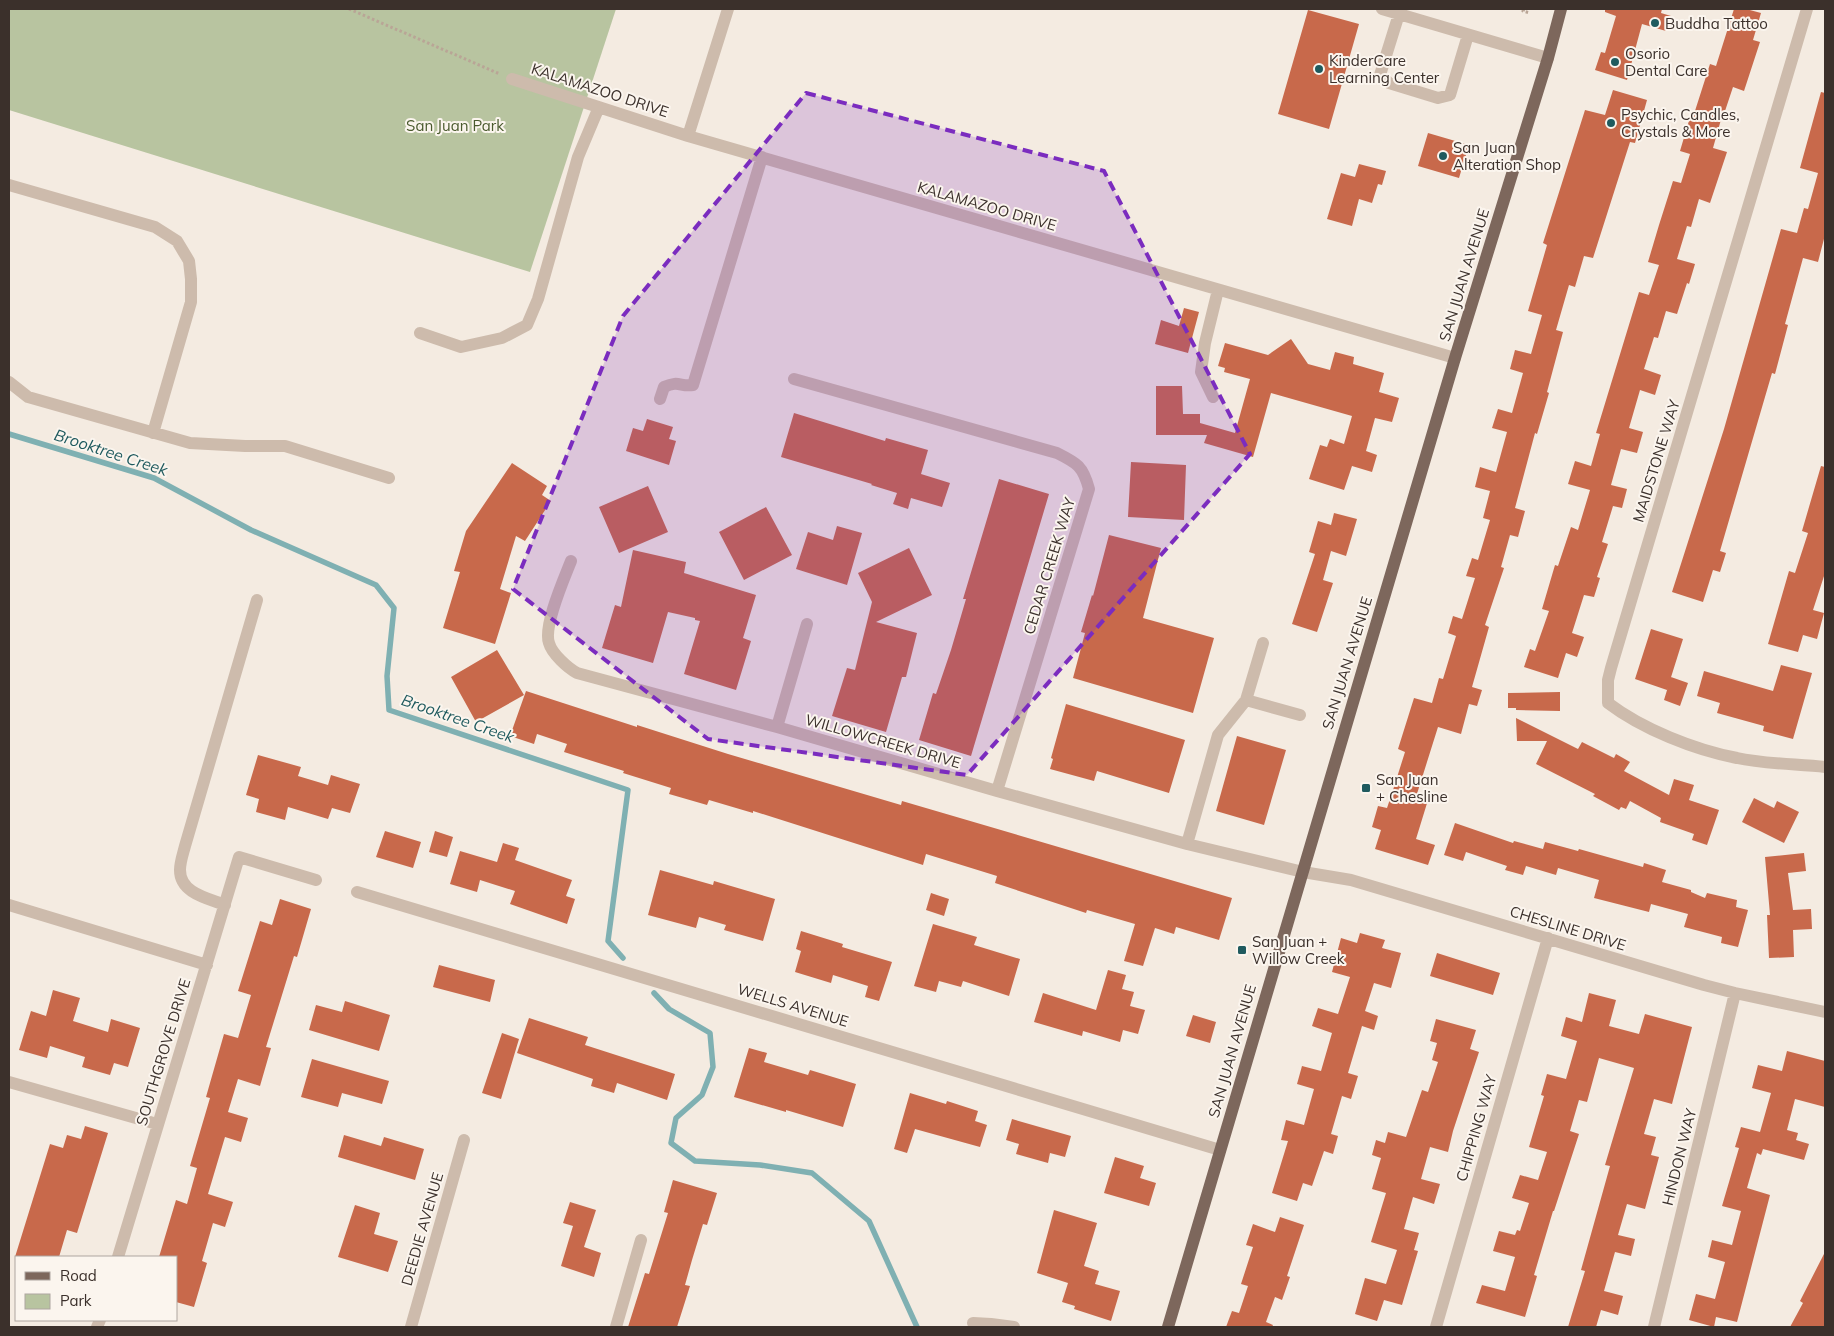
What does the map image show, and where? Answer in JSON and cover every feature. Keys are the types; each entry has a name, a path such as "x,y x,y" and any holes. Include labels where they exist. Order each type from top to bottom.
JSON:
{"main road":[{"name":"SAN JUAN AVENUE","path":"1168,1327 1455,358 1548,58 1561,9"}],"street":[{"path":"688,136 728,9"},
{"path":"1382,9 1548,58"},
{"name":"MAIDSTONE WAY","path":"1807,9 1611,668 1608,680 1608,703 1625,716 1646,727 1691,745 1738,758 1825,767"},
{"path":"1399,14 1380,75 1389,84 1438,98 1450,95 1468,35"},
{"name":"KALAMAZOO DRIVE","path":"512,79 688,136 1455,358"},
{"path":"420,333 461,347 502,338 527,325 538,299 578,156 599,107"},
{"path":"660,399 664,387 674,382 689,386 693,385 762,157"},
{"path":"9,185 155,227 177,241 189,261 191,302 153,433"},
{"path":"1213,398 1202,372 1205,343 1218,290"},
{"name":"CEDAR CREEK WAY","path":"794,379 1057,453 1076,462 1085,474 1089,488 997,791"},
{"path":"9,382 28,397 190,443 285,446 389,478"},
{"name":"WILLOWCREEK DRIVE","path":"571,561 549,624 548,643 565,666 578,673 777,727 1187,844 1303,872"},
{"path":"225,905 192,892 183,882 180,870 184,846 257,600"},
{"path":"777,727 806,624"},
{"path":"1187,844 1218,735 1246,700 1264,642"},
{"path":"1246,700 1300,716"},
{"name":"SOUTHGROVE DRIVE","path":"118,1256 239,857 316,880"},
{"name":"CHESLINE DRIVE","path":"1303,872 1351,880 1735,994 1825,1012"},
{"name":"WELLS AVENUE","path":"356,892 1220,1150"},
{"path":"9,905 207,965"},
{"name":"CHIPPING WAY","path":"1436,1327 1548,938"},
{"name":"HINDON WAY","path":"1654,1327 1735,994"},
{"path":"9,1082 157,1124"},
{"name":"DEEDIE AVENUE","path":"411,1327 464,1140"},
{"path":"616,1327 641,1240"},
{"path":"973,1323 1014,1327"}],"path":[{"path":"349,9 512,79"},
{"path":"1524,9 1530,13"}],"highlighted area":[{"path":"806,93 1104,171 1250,454 967,775 708,739 513,589 623,316"}],"green space":[{"name":"San Juan Park","path":"9,9 616,9 530,272 9,110"}],"building":[{"path":"1605,9 1662,9 1661,13 1671,16 1666,31 1642,24 1627,80 1595,70 1601,52 1605,53 1616,16 1605,12"},
{"path":"1734,9 1746,9 1761,13 1753,40 1760,42 1744,91 1733,87 1722,116 1713,148 1727,152 1710,203 1699,199 1691,227 1687,226 1677,259 1695,264 1677,314 1666,311 1658,338 1654,337 1644,369 1661,375 1655,395 1640,390 1629,428 1643,432 1637,453 1621,449 1611,485 1627,489 1622,508 1613,506 1602,542 1608,544 1597,577 1600,578 1594,597 1584,595 1572,633 1584,637 1577,657 1566,653 1558,678 1524,667 1530,649 1535,651 1549,611 1542,609 1555,565 1558,566 1571,527 1578,530 1590,490 1568,484 1575,461 1591,466 1600,434 1596,433 1639,292 1649,295 1659,265 1648,262 1673,181 1681,183 1690,154 1680,151 1691,114 1694,114 1710,64 1716,66"},
{"name":"KinderCare Learning Center","path":"1308,10 1359,24 1329,129 1278,114"},
{"path":"1613,90 1647,100 1635,143 1630,142 1593,258 1584,256 1575,287 1569,285 1556,330 1563,332 1547,392 1549,393 1537,434 1535,433 1515,508 1525,511 1518,537 1510,535 1501,567 1504,568 1485,625 1489,627 1472,687 1482,690 1477,706 1469,704 1461,734 1438,727 1416,797 1428,800 1416,839 1435,845 1428,865 1375,849 1381,830 1372,827 1378,806 1387,808 1393,790 1405,752 1398,749 1414,698 1432,703 1439,678 1443,679 1456,636 1448,633 1453,616 1462,619 1475,578 1466,576 1472,558 1478,560 1490,520 1483,518 1490,491 1475,487 1480,467 1496,472 1507,432 1492,428 1498,409 1512,413 1523,373 1510,369 1515,350 1531,354 1542,315 1528,311 1547,245 1543,243 1585,110 1605,115"},
{"path":"1821,92 1825,93 1825,235 1818,262 1803,258 1785,324 1788,325 1775,374 1772,373 1720,551 1726,553 1720,572 1713,570 1703,602 1672,592 1724,429 1781,229 1797,233 1804,208 1808,209 1818,173 1800,168"},
{"name":"San Juan Alteration Shop","path":"1428,133 1469,145 1459,178 1418,166"},
{"path":"1359,164 1386,171 1382,185 1378,184 1372,203 1359,199 1352,226 1327,219 1341,173 1355,177"},
{"path":"1184,308 1199,312 1188,353 1155,344 1161,320 1179,326"},
{"path":"1291,339 1308,364 1330,370 1335,352 1354,357 1353,364 1384,373 1379,392 1399,398 1392,422 1375,418 1366,451 1377,455 1372,472 1352,466 1344,490 1309,479 1320,445 1327,447 1330,439 1344,444 1352,416 1271,393 1253,457 1204,443 1207,435 1156,435 1156,386 1182,386 1183,414 1200,414 1200,423 1235,433 1250,379 1224,372 1225,368 1218,366 1225,343 1268,355"},
{"path":"794,413 885,441 886,438 928,450 921,474 950,483 942,507 911,498 908,509 893,504 897,493 781,457"},
{"path":"647,419 673,427 669,439 676,441 669,465 626,451 633,428 643,431"},
{"path":"1131,462 1186,465 1184,520 1128,517"},
{"path":"512,463 547,486 542,495 551,501 525,541 516,536 500,589 511,593 495,644 443,628 460,572 454,571 466,531"},
{"path":"1821,466 1825,467 1825,573 1813,610 1824,613 1817,639 1803,635 1798,652 1768,644 1789,571 1795,573 1808,533 1802,531"},
{"path":"999,479 1049,494 971,756 919,740 933,693 936,694 951,650 966,599 963,599"},
{"path":"648,486 668,532 619,553 599,507"},
{"path":"766,507 792,555 744,580 719,532"},
{"path":"1334,513 1357,519 1346,556 1331,551 1323,580 1333,583 1317,632 1292,624 1315,554 1309,552 1318,521 1331,525"},
{"path":"837,526 862,533 847,585 796,569 808,532 833,540"},
{"path":"1109,535 1161,548 1143,618 1214,638 1193,713 1073,678 1085,633 1081,632 1093,596"},
{"path":"909,548 932,595 876,622 917,633 906,677 902,677 886,732 832,716 847,668 855,670 872,602 858,573"},
{"path":"633,550 686,562 684,573 756,595 743,638 751,641 736,690 684,674 700,621 695,620 695,618 668,612 653,663 602,648 615,605 621,607"},
{"path":"1651,629 1683,639 1667,690 1635,679"},
{"path":"497,650 524,695 476,722 451,677"},
{"path":"1781,665 1812,673 1793,739 1763,731 1764,726 1717,713 1720,703 1697,696 1704,671 1773,691"},
{"path":"1671,677 1688,683 1680,706 1664,700"},
{"path":"526,691 637,727 637,725 901,805 902,801 1232,898 1219,940 1176,927 1174,934 1155,928 1143,966 1124,961 1135,924 1087,910 1086,913 995,883 997,876 926,854 923,865 753,811 753,813 709,800 707,805 669,794 671,788 564,752 567,744 537,734 534,744 510,736"},
{"path":"1560,692 1560,711 1516,710 1516,708 1508,708 1508,693"},
{"path":"1066,704 1185,740 1169,793 1097,771 1094,781 1050,769 1053,759 1051,758"},
{"path":"1516,718 1578,749 1582,742 1614,758 1616,754 1630,762 1624,771 1669,795 1674,779 1694,785 1689,800 1719,810 1707,845 1692,840 1694,834 1660,822 1661,818 1630,801 1626,809 1621,807 1619,810 1593,796 1595,794 1536,764 1547,741 1517,741"},
{"path":"1237,736 1286,750 1264,825 1216,811"},
{"path":"258,755 301,767 298,776 328,785 331,775 360,784 350,813 332,808 328,819 288,807 285,820 256,812 259,799 246,795"},
{"path":"1754,798 1774,808 1777,801 1799,812 1784,843 1742,822"},
{"path":"1455,823 1513,843 1514,841 1543,849 1545,842 1578,851 1579,849 1643,867 1644,863 1666,870 1662,882 1691,890 1691,892 1705,898 1707,893 1737,900 1736,907 1748,910 1738,947 1721,943 1722,937 1684,927 1688,914 1651,904 1649,912 1594,898 1599,880 1558,868 1556,875 1526,866 1523,875 1505,870 1507,866 1466,852 1463,861 1444,855"},
{"path":"385,831 421,842 413,868 376,857"},
{"path":"435,831 453,837 447,857 429,852"},
{"path":"503,843 519,848 515,860 572,880 566,896 575,899 567,924 510,904 515,891 480,880 477,892 450,884 460,851 497,862"},
{"path":"1804,853 1806,871 1788,873 1793,910 1811,909 1812,929 1793,930 1794,957 1769,958 1767,915 1770,915 1765,857"},
{"path":"660,870 713,885 714,881 775,899 763,941 724,930 726,925 699,917 696,928 648,915"},
{"path":"931,893 949,899 944,916 926,910"},
{"path":"280,899 311,909 297,957 294,956 266,1047 271,1048 260,1086 238,1079 228,1112 248,1118 241,1142 225,1137 208,1194 233,1202 225,1227 213,1223 202,1261 207,1263 194,1307 178,1303 178,1256 159,1256 176,1200 187,1204 197,1168 190,1166 210,1098 206,1097 224,1034 238,1038 251,995 238,991 260,921 272,925"},
{"path":"933,924 977,937 974,945 1020,959 1009,996 963,981 961,987 939,981 936,992 914,986"},
{"path":"801,931 843,944 842,947 892,962 879,1001 865,997 868,986 833,975 831,983 795,972 801,951 796,949"},
{"path":"1360,933 1385,940 1382,948 1401,953 1391,988 1374,983 1365,1011 1378,1016 1374,1030 1362,1026 1348,1073 1358,1076 1351,1099 1342,1096 1331,1134 1338,1136 1333,1154 1324,1151 1312,1186 1303,1183 1297,1201 1272,1193 1288,1141 1281,1140 1286,1120 1304,1125 1314,1089 1297,1084 1302,1066 1321,1071 1332,1033 1312,1026 1318,1008 1338,1014 1350,977 1332,972 1341,938 1357,943"},
{"path":"1437,953 1500,973 1493,995 1430,976"},
{"path":"439,965 495,980 490,1002 433,987"},
{"path":"1108,970 1126,975 1122,989 1134,992 1130,1006 1145,1010 1138,1034 1123,1030 1120,1042 1083,1031 1082,1036 1034,1022 1043,993 1096,1010"},
{"path":"53,990 80,998 73,1021 108,1032 111,1019 140,1028 128,1067 114,1063 110,1075 82,1067 85,1057 50,1046 47,1058 19,1050 31,1011 46,1016"},
{"path":"1589,993 1616,1000 1609,1026 1639,1034 1645,1014 1692,1027 1672,1104 1654,1099 1644,1134 1656,1137 1651,1155 1659,1157 1645,1209 1627,1204 1618,1235 1635,1239 1631,1256 1615,1252 1604,1291 1623,1296 1618,1315 1601,1310 1596,1327 1568,1327 1585,1271 1581,1270 1610,1166 1605,1165 1634,1068 1599,1058 1587,1102 1579,1100 1570,1131 1579,1134 1534,1275 1537,1276 1525,1317 1476,1303 1482,1285 1505,1291 1515,1257 1493,1251 1499,1231 1515,1235 1517,1230 1520,1231 1529,1203 1512,1198 1520,1175 1538,1180 1547,1152 1529,1147 1544,1096 1541,1095 1547,1074 1566,1079 1577,1041 1561,1036 1566,1017 1582,1022"},
{"path":"345,1001 390,1015 379,1051 309,1030 316,1005 342,1012"},
{"path":"1193,1015 1216,1022 1210,1043 1186,1036"},
{"path":"529,1018 588,1037 585,1045 675,1074 667,1100 617,1083 614,1093 591,1086 593,1079 517,1053"},
{"path":"1436,1019 1476,1030 1470,1049 1479,1052 1448,1152 1430,1147 1421,1179 1440,1184 1434,1204 1413,1197 1404,1229 1419,1233 1414,1250 1418,1251 1402,1305 1384,1300 1377,1321 1355,1314 1365,1278 1386,1284 1397,1250 1371,1242 1386,1193 1372,1189 1381,1158 1372,1155 1376,1140 1385,1143 1388,1132 1406,1137 1422,1090 1428,1092 1438,1062 1432,1060 1437,1043 1430,1041"},
{"path":"502,1033 519,1039 501,1099 482,1093"},
{"path":"749,1048 767,1053 764,1062 808,1075 810,1070 856,1084 843,1127 734,1097"},
{"path":"1787,1051 1825,1061 1825,1107 1795,1099 1787,1130 1798,1133 1796,1140 1809,1144 1804,1160 1763,1149 1761,1155 1757,1153 1747,1188 1770,1195 1737,1322 1716,1317 1714,1327 1689,1320 1696,1294 1715,1299 1725,1262 1708,1257 1712,1240 1732,1245 1741,1211 1722,1206 1739,1148 1735,1147 1741,1127 1760,1132 1771,1093 1752,1088 1758,1065 1782,1071"},
{"path":"312,1059 389,1081 382,1104 342,1093 338,1107 301,1097"},
{"path":"910,1093 946,1104 947,1101 978,1111 975,1121 987,1125 980,1147 915,1129 907,1153 894,1149"},
{"path":"1012,1119 1071,1136 1065,1157 1050,1153 1048,1163 1016,1154 1019,1144 1006,1140"},
{"path":"85,1126 108,1133 77,1233 67,1230 59,1256 15,1256 50,1144 63,1148 67,1135 81,1139"},
{"path":"344,1135 381,1146 384,1137 424,1149 415,1180 338,1157"},
{"path":"1115,1157 1144,1166 1140,1178 1156,1183 1149,1206 1104,1193"},
{"path":"673,1180 717,1193 707,1225 703,1224 692,1260 685,1285 690,1286 677,1327 628,1327 645,1273 649,1274 668,1213 664,1212"},
{"path":"570,1202 596,1210 584,1247 601,1253 594,1277 561,1266 573,1226 563,1223"},
{"path":"355,1205 380,1213 374,1234 398,1241 388,1272 338,1257"},
{"path":"1054,1210 1097,1223 1084,1266 1099,1271 1095,1284 1120,1291 1111,1321 1074,1309 1075,1306 1062,1302 1068,1283 1037,1273"},
{"path":"1280,1217 1304,1225 1287,1276 1290,1277 1282,1300 1275,1297 1266,1322 1273,1325 1272,1327 1226,1327 1232,1311 1239,1313 1248,1286 1241,1284 1253,1247 1246,1245 1253,1224 1275,1232"},
{"path":"1825,1252 1825,1327 1790,1327 1803,1303 1800,1301"}],"waterway":[{"name":"Brooktree Creek","path":"9,434 154,478 251,530 376,585 394,608 387,676 389,710 628,790 608,941 623,958"},
{"name":"Brooktree Creek","path":"654,993 669,1009 710,1033 713,1067 702,1095 676,1118 671,1143 695,1161 760,1165 812,1173 869,1221 917,1327"}],"place":[{"name":"Buddha Tattoo","path":"1655,23"},
{"name":"Osorio Dental Care","path":"1615,62"},
{"name":"KinderCare Learning Center","path":"1319,69"},
{"name":"Psychic, Candles, Crystals & More","path":"1611,123"},
{"name":"San Juan Alteration Shop","path":"1443,156"},
{"name":"San Juan + Chesline","path":"1366,788"},
{"name":"San Juan + Willow Creek","path":"1242,950"}]}
